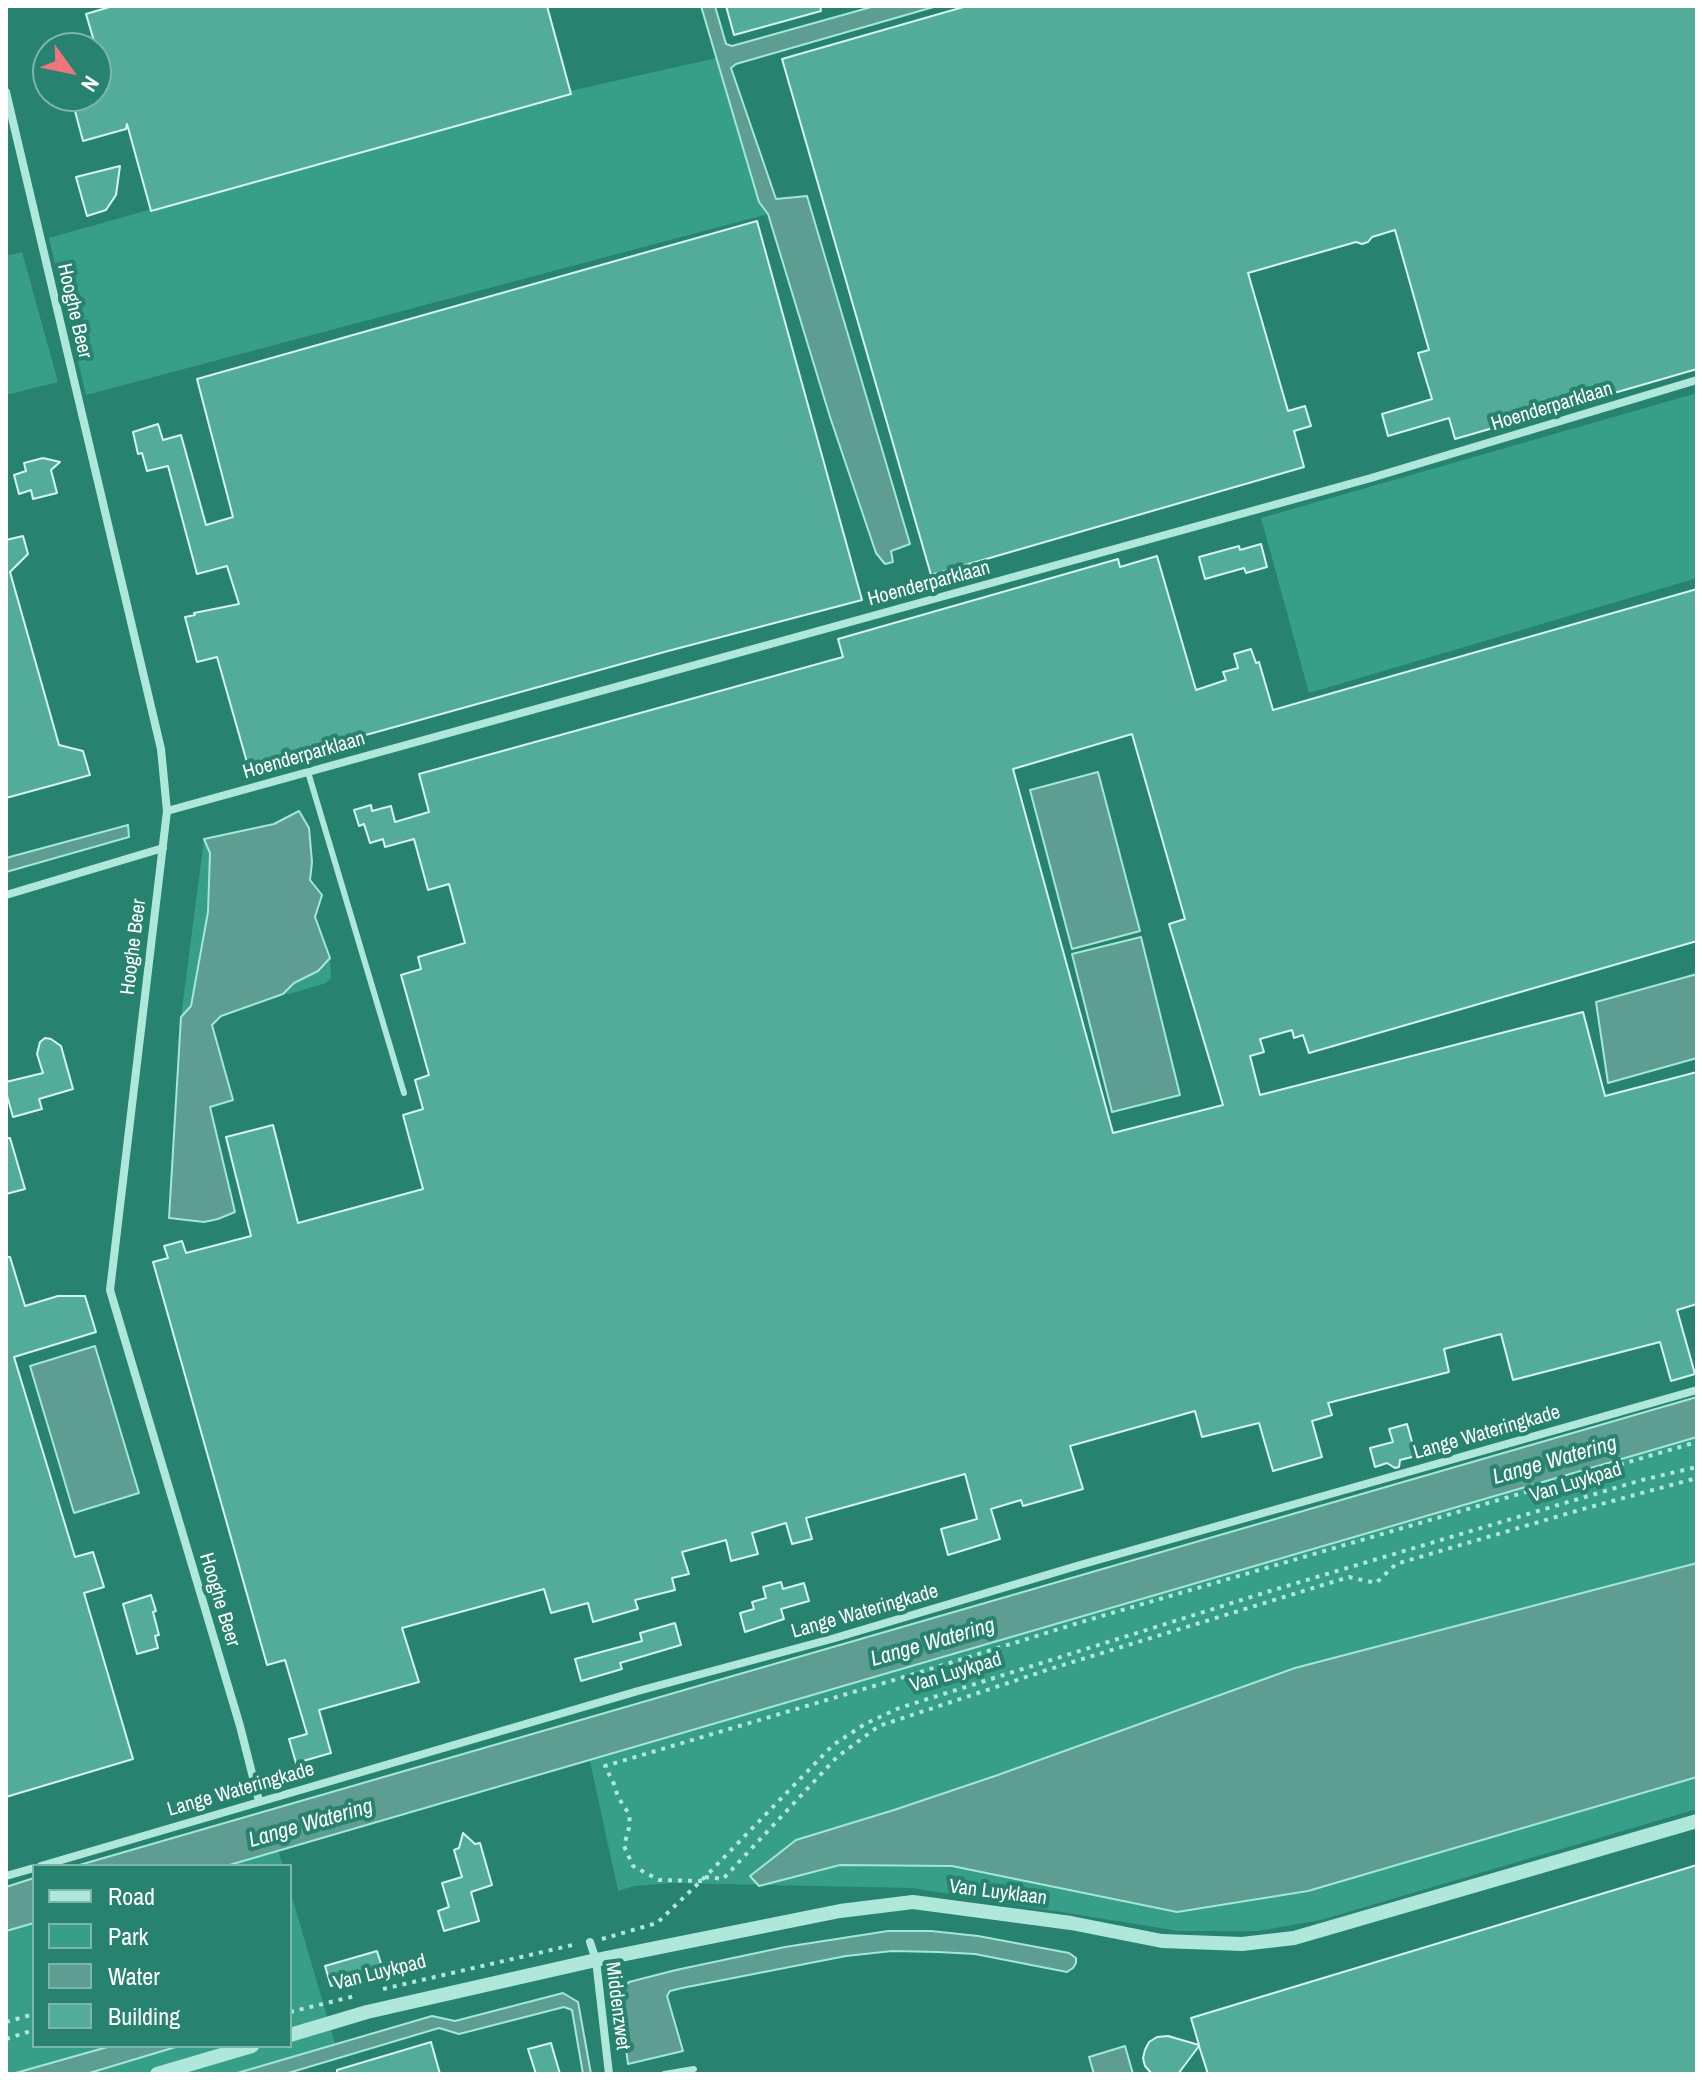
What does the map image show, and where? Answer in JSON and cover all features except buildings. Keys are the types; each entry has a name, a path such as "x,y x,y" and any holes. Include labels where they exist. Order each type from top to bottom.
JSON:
{"street":[{"name":"Hooghe Beer","path":"6,92 161,749 167,811 110,1290 240,1726 259,1801"},
{"name":"Hoenderparklaan","path":"167,811 1371,478 1697,380"},
{"path":"6,895 163,848"},
{"name":"Lange Wateringkade","path":"48,1864 638,1691 850,1634 1080,1565 1697,1390"},
{"name":"Van Luyklaan","path":"292,2034 367,2012 596,1960 840,1911 913,1902 1071,1923 1162,1941 1242,1944 1294,1938 1697,1821"},
{"path":"6,1876 32,1869"},
{"name":"Middenzwet","path":"590,1942 596,1960 609,2074"},
{"path":"157,2074 245,2048"}],"lane":[{"path":"308,772 404,1093"},
{"path":"664,2074 694,2069"}],"path":[{"path":"1697,1442 1103,1615 605,1766 629,1814 630,1824 624,1846 633,1866 659,1880 723,1879 837,1757 879,1726 1050,1669 1349,1577 1376,1583 1396,1564 1697,1478"},
{"name":"Van Luykpad","path":"379,1990 590,1942 657,1923 704,1879 833,1745 865,1724 899,1708 1270,1591 1642,1480 1697,1467"},
{"name":"Van Luykpad","path":"292,2012 364,1994"},
{"path":"6,2022 32,2015"},
{"path":"6,2039 32,2031"}],"green space":[{"path":"716,58 759,202 768,214 86,395 49,238 566,92"},
{"path":"22,252 58,382 6,395 6,256"},
{"path":"1697,393 1697,578 1309,693 1261,518"},
{"path":"204,839 210,853 208,912 191,1006 181,1017"},
{"path":"330,958 331,978 326,983 283,994 294,983 318,971"},
{"path":"1697,1437 1697,1809 1321,1920 1258,1931 1179,1931 912,1888 673,1883 634,1886 618,1891 590,1761"},
{"path":"278,1850 282,1864 232,1864"},
{"path":"292,1897 335,2044 234,2074 6,2074 6,1931 32,1924 32,2048 292,2048"}],"water":[{"path":"701,6 715,6 726,44 732,46 875,6 937,6 731,68 776,199 807,196 910,544 891,551 893,562 885,564 876,553 830,417 768,214 759,202"},
{"path":"1098,772 1140,931 1072,949 1030,790"},
{"path":"299,811 309,828 310,880 322,895 315,917 330,958 318,971 294,983 283,994 221,1016 212,1025 233,1100 210,1107 235,1212 204,1222 169,1218 181,1017 191,1006 208,912 210,853 204,839 274,824"},
{"path":"128,825 129,837 6,872 6,858"},
{"path":"1141,937 1180,1095 1112,1112 1072,954"},
{"path":"1697,974 1697,1058 1608,1083 1596,1002"},
{"path":"95,1346 139,1493 74,1513 30,1366"},
{"name":"Lange Watering","path":"1697,1397 1697,1437 233,1864 83,1864"},
{"path":"1697,1563 1697,1777 1308,1891 1177,1912 952,1866 840,1865 759,1886 750,1876 796,1840 995,1776 1295,1668"},
{"path":"32,1879 32,1924 6,1931 6,1887"},
{"path":"888,1931 978,1936 1069,1953 1076,1958 1076,1963 1067,1972 975,1954 892,1951 846,1956 682,1988 670,1991 667,1996 683,2051 628,2064 619,1997 629,1982 785,1947"},
{"path":"563,1993 578,2002 591,2074 583,2074 572,2010 564,2007 459,2034 439,2028 285,2074 234,2074 432,2016 455,2021"},
{"path":"1125,2046 1133,2074 1094,2074 1089,2057"},
{"path":"104,2048 172,2048 86,2074 12,2074"}]}
